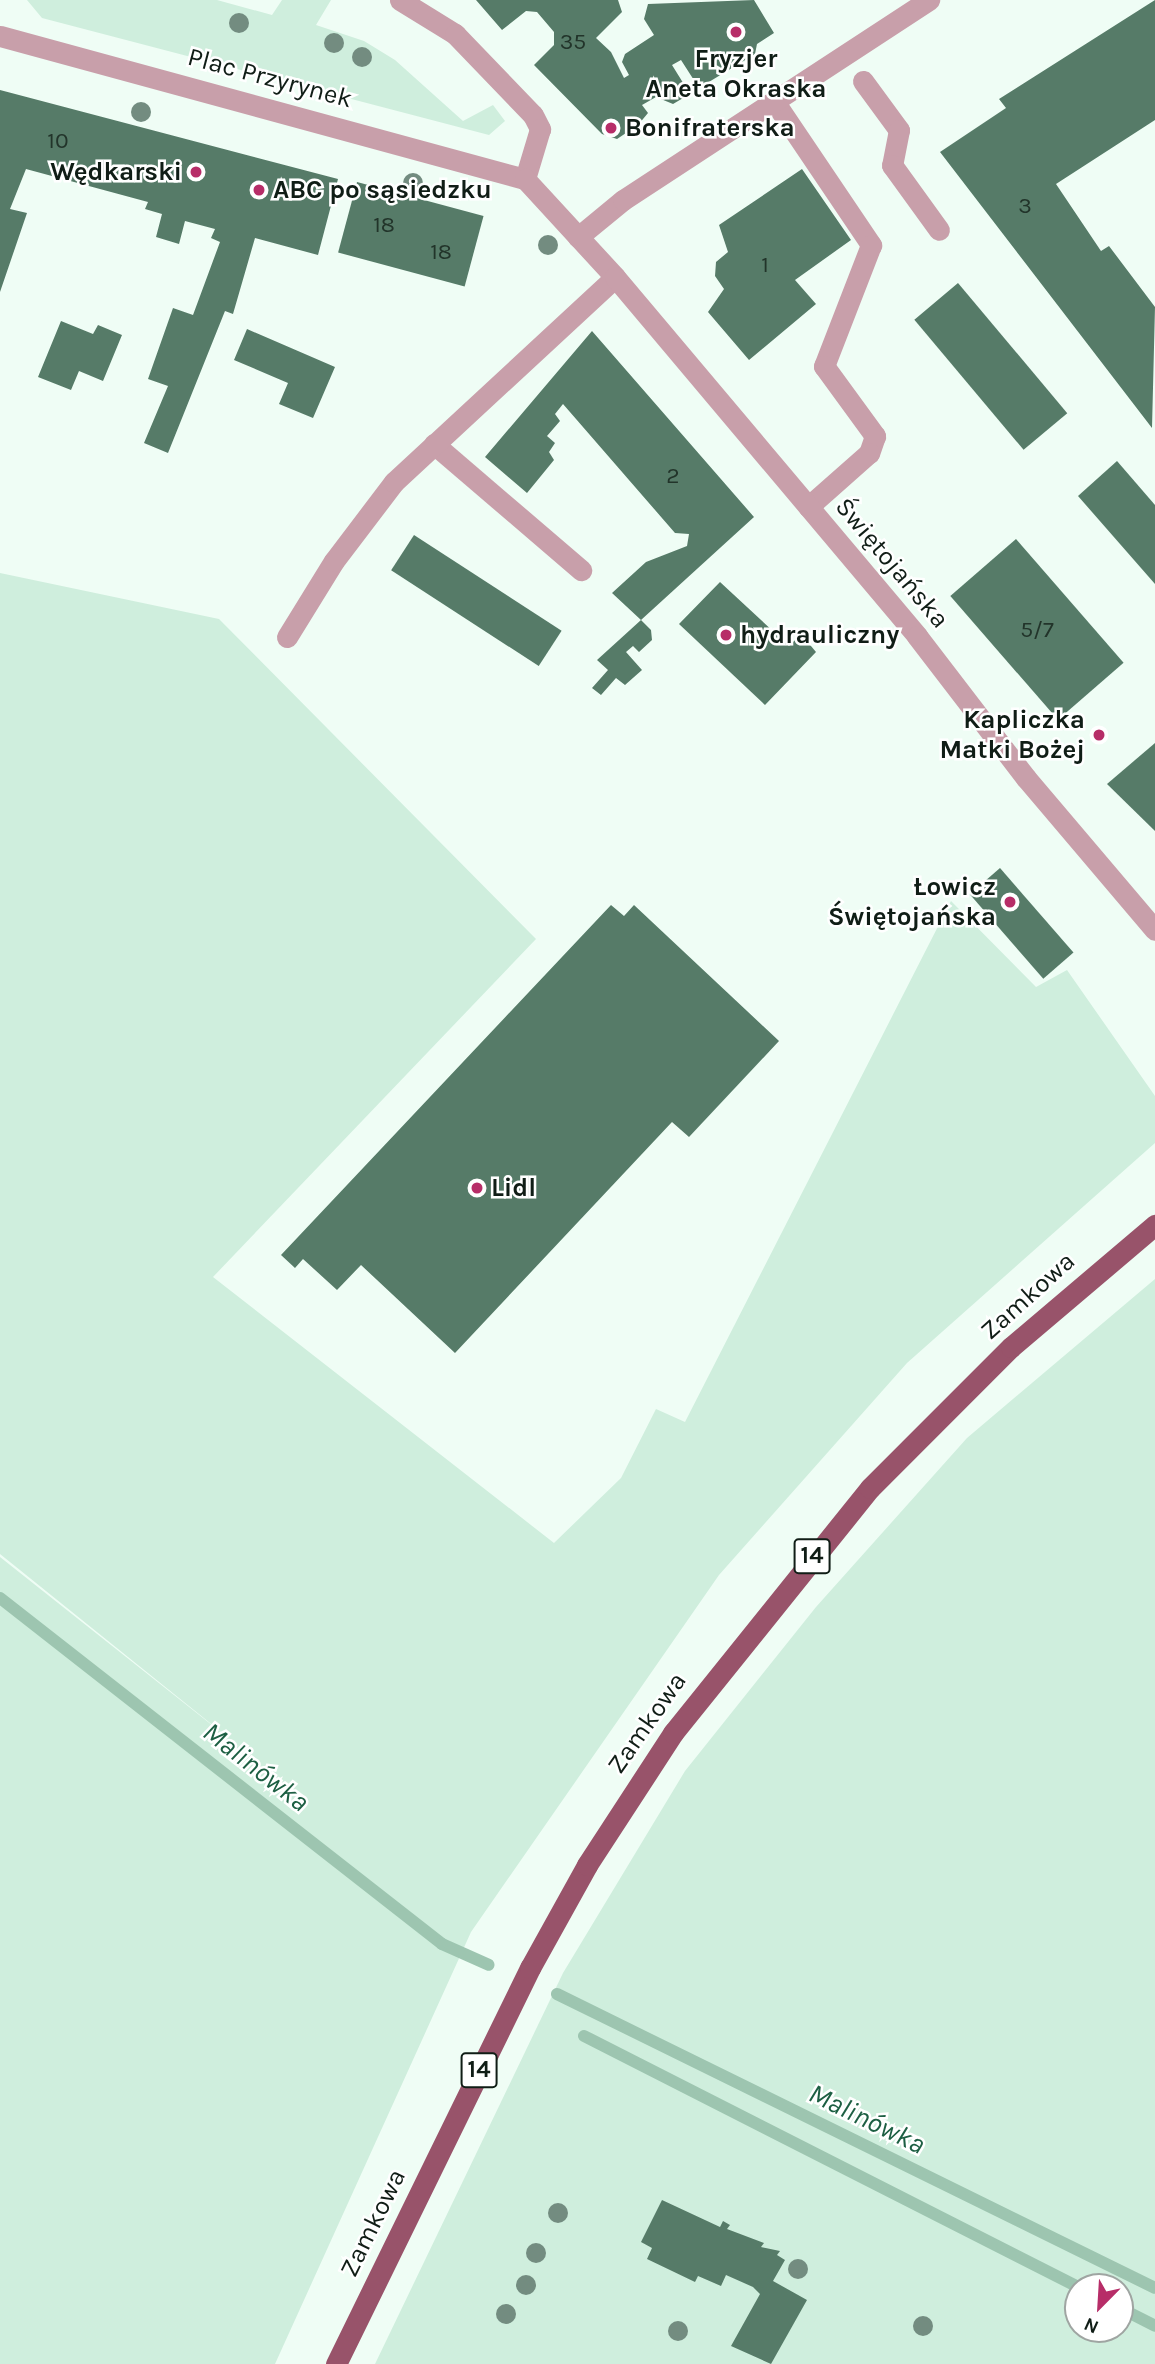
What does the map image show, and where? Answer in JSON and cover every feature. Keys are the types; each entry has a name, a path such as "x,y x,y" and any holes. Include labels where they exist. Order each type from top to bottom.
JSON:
{"main road":[{"name":"Zamkowa","path":"336,2364 530,1968 587,1865 673,1733 870,1488 1011,1348 1155,1225"}],"street":[{"path":"400,0 455,34 533,115 540,129 525,179 578,237 623,200 929,0"},
{"name":"Plac Przyrynek","path":"0,36 525,179"},
{"path":"863,81 899,130 892,164 939,230"},
{"path":"774,101 871,246 824,366 875,436 869,453 808,507"},
{"name":"Świętojańska","path":"578,237 615,277 808,507 1155,930"},
{"path":"287,637 356,531 394,482 615,277"},
{"path":"435,444 581,570"}],"green space":[{"path":"27,0 217,0 272,15 282,0 331,0 316,25 364,41 395,60 463,121 493,105 505,121 489,135 42,18"},
{"path":"0,573 219,619 536,939 213,1277 554,1543 621,1478 656,1409 685,1422 951,901 1036,987 1067,970 1155,1096 1155,1143 907,1363 719,1575 471,1932 275,2364 0,2364 0,1557 256,1760 0,1554"},
{"path":"1155,1279 1155,2364 375,2364 563,1973 685,1771 816,1607 967,1438"}],"building":[{"path":"476,0 618,0 622,12 596,38 611,52 624,78 629,75 622,62 625,54 654,35 644,19 648,4 754,0 774,33 757,44 755,54 699,88 681,60 672,65 690,94 673,104 656,97 642,105 648,113 638,125 617,139 602,134 534,65 554,45 554,32 537,12 526,11 502,30"},
{"path":"1155,0 1155,120 1056,184 1101,251 1109,246 1155,307 1152,428 940,152 1006,108 999,99"},
{"path":"0,90 338,179 318,255 255,238 233,314 225,311 168,453 144,443 168,386 148,379 173,308 193,315 220,242 211,238 215,229 185,221 179,244 156,237 162,214 145,209 148,202 26,169 10,209 27,213 0,292"},
{"path":"802,169 851,240 795,280 816,304 749,360 708,312 724,289 715,276 716,262 728,252 719,225"},
{"path":"357,182 484,216 465,286 338,253"},
{"path":"958,283 1067,413 1024,450 914,320"},
{"path":"61,321 93,334 98,325 122,335 103,381 79,371 71,390 38,377"},
{"path":"247,329 335,367 313,418 279,404 288,383 234,360"},
{"path":"592,331 754,517 641,620 612,593 646,562 687,546 689,534 675,533 563,404 555,414 560,421 547,436 555,443 549,452 554,460 527,493 485,457"},
{"path":"1117,461 1155,505 1155,584 1078,496"},
{"path":"414,535 562,631 539,666 391,570"},
{"path":"1016,539 1124,663 1058,720 950,596"},
{"path":"720,582 789,646 801,634 816,652 765,705 679,624"},
{"path":"641,620 651,630 652,640 639,652 633,646 626,652 642,670 625,685 616,678 601,695 592,688 608,670 597,660"},
{"path":"1155,743 1155,831 1107,784"},
{"path":"1000,868 1073,953 1043,979 970,894"},
{"name":"Lidl","path":"611,905 624,916 634,905 779,1041 689,1137 672,1122 455,1353 361,1265 337,1290 303,1259 295,1268 281,1255"},
{"path":"662,2200 720,2227 723,2221 730,2225 727,2229 764,2243 761,2247 780,2251 777,2255 785,2260 773,2281 807,2300 771,2364 731,2346 760,2294 753,2287 726,2275 721,2286 698,2276 695,2282 647,2259 652,2248 641,2242"}],"waterway":[{"name":"Malinówka","path":"0,1598 442,1944 489,1965"},
{"name":"Malinówka","path":"557,1994 1155,2288"},
{"path":"584,2036 1064,2280"},
{"path":"1134,2315 1155,2326"}],"place":[{"name":"Fryzjer Aneta Okraska","path":"736,32"},
{"name":"Bonifraterska","path":"611,128"},
{"name":"Wędkarski","path":"196,172"},
{"name":"ABC po sąsiedzku","path":"259,190"},
{"name":"hydrauliczny","path":"726,635"},
{"name":"Kapliczka Matki Bożej","path":"1099,735"},
{"name":"Łowicz Świętojańska","path":"1010,902"},
{"name":"Lidl","path":"477,1188"}]}
